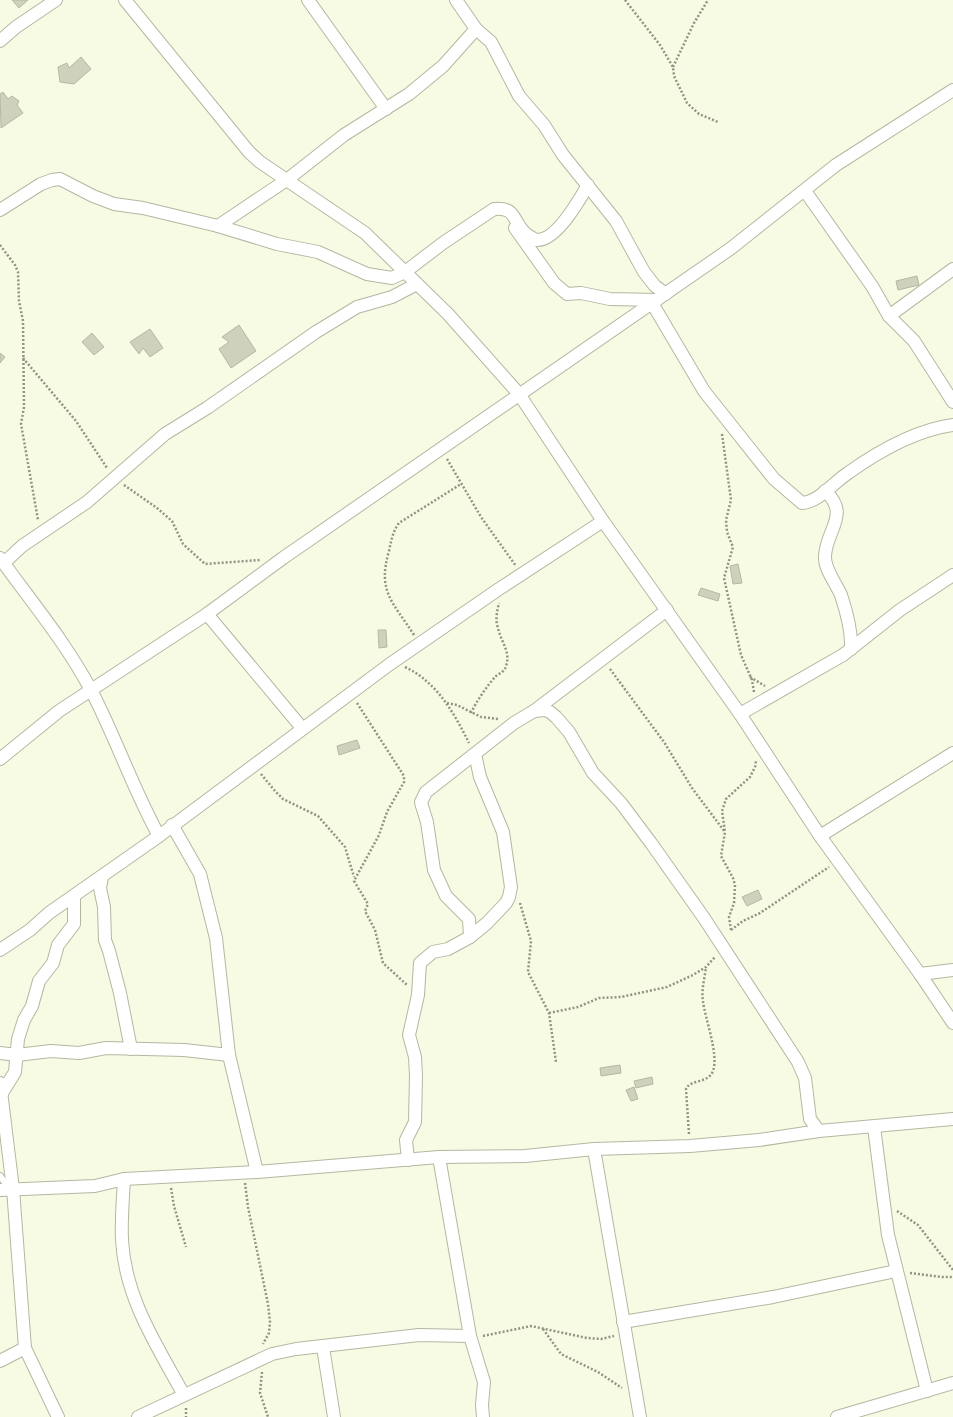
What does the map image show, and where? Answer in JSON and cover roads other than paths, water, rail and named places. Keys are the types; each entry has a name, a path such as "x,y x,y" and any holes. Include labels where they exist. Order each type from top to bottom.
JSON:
{"street":[{"path":"0,41 16,27 56,0"},
{"path":"125,0 241,144 260,162 288,179 365,233 448,314 519,394 548,441 603,521 740,714 820,836 920,974 953,1023"},
{"path":"308,0 386,109"},
{"path":"456,0 476,29 491,42 519,96 544,125 563,155 616,221 644,272 655,286 658,299 704,391 774,479 802,503 808,502 825,491 847,473 867,460 917,433 953,425"},
{"path":"218,226 288,179 344,135 409,94 443,66 476,29"},
{"path":"0,759 59,711 207,614 283,558 730,250 836,165 953,90"},
{"path":"0,210 40,184 60,179 93,196 114,204 143,208 218,226 277,244 318,252 367,274 392,278 405,272 494,208 504,208 511,212 524,232 540,240 563,224 574,210 588,185"},
{"path":"805,191 868,280 889,316 914,341 953,402"},
{"path":"504,208 517,232 561,290 567,294 580,293 610,299 658,299"},
{"path":"889,316 953,269"},
{"path":"159,836 141,802 91,690 62,644 2,560 87,502 165,434 207,408 316,332 357,307 392,297 417,284"},
{"path":"825,491 834,501 837,516 825,557 841,596 849,623 851,633 851,649"},
{"path":"0,950 159,836 302,728 390,664 499,589 603,521"},
{"path":"740,714 851,649 895,613 953,575"},
{"path":"470,937 468,919 446,896 436,876 427,822 421,802 429,788 516,722 534,711 667,610"},
{"path":"207,614 302,728"},
{"path":"534,711 550,712 569,732 592,773 600,783 614,795 640,828 723,947 798,1062 805,1078 810,1119 819,1131"},
{"path":"820,836 953,753"},
{"path":"408,1160 406,1140 415,1122 416,1076 415,1057 409,1035 418,995 420,963 433,952 448,949 470,937 506,903 511,887 503,832 480,777 475,754"},
{"path":"172,825 200,874 216,938 229,1055 257,1172"},
{"path":"102,877 100,888 104,907 104,940 109,951 120,993 131,1049"},
{"path":"58,1417 25,1348 8,1189 1,1088 15,1072 18,1040 24,1020 32,1006 39,981 52,963 58,945 74,924 74,897"},
{"path":"920,974 953,970"},
{"path":"0,1053 17,1055 51,1051 79,1053 106,1048 184,1050 229,1055"},
{"path":"8,1189 95,1186 124,1179 173,1178 439,1157 525,1156 594,1149 690,1146 759,1140 819,1131 953,1119"},
{"path":"874,1127 883,1202 896,1271 927,1391"},
{"path":"594,1149 640,1417"},
{"path":"439,1157 470,1336 484,1382 482,1405 483,1417"},
{"path":"124,1179 122,1240 131,1290 138,1308 184,1395"},
{"path":"624,1328 896,1271"},
{"path":"138,1417 184,1395 265,1351 323,1347 419,1334 470,1336"},
{"path":"323,1347 334,1417"},
{"path":"0,1361 25,1348"},
{"path":"837,1417 953,1383"}],"lane":[{"path":"0,1176 8,1189"}]}
